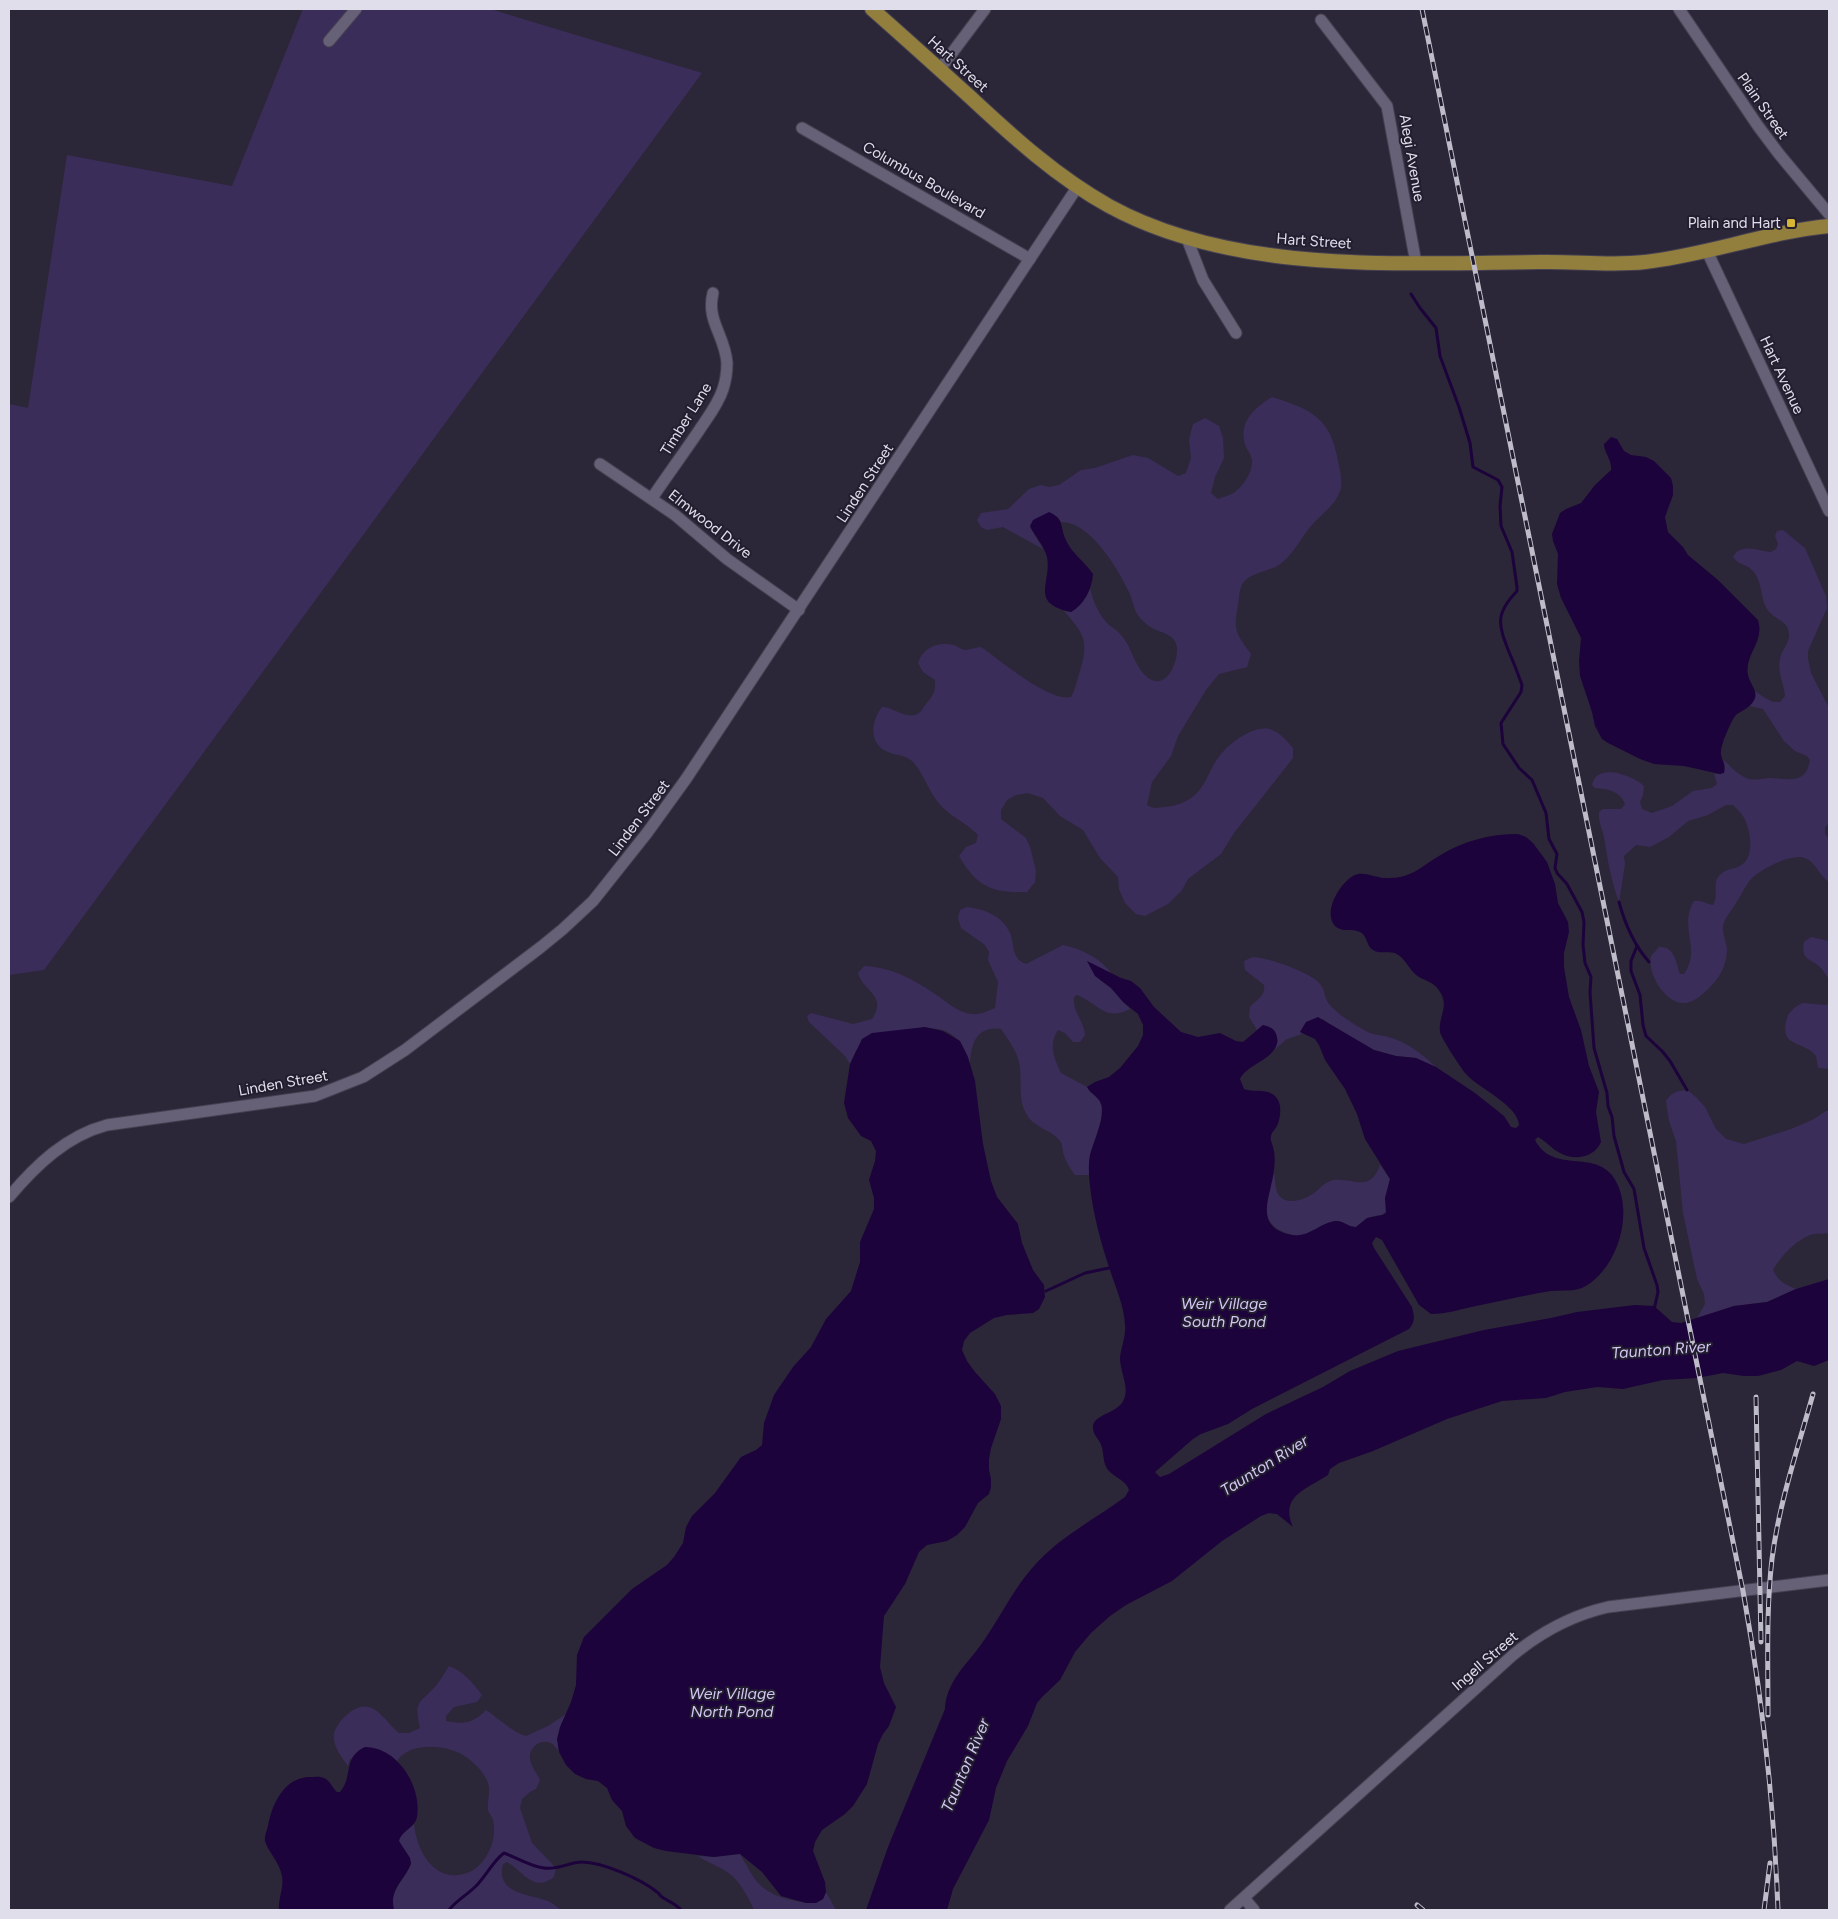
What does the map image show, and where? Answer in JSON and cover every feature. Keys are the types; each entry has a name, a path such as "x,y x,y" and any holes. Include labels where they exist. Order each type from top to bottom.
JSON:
{"main road":[{"name":"Hart Street","path":"872,9 1028,149 1078,186 1127,214 1186,236 1228,247 1294,258 1416,263 1629,263 1662,260 1829,226"}],"street":[{"path":"328,41 356,9"},
{"path":"940,69 985,9"},
{"name":"Plain Street","path":"1680,9 1758,126 1829,214"},
{"name":"Alegi Avenue","path":"1322,20 1387,106 1416,263"},
{"name":"Columbus Boulevard","path":"802,128 1030,259"},
{"name":"Linden Street","path":"9,1197 44,1159 66,1143 91,1130 107,1125 314,1096 364,1078 413,1045 557,934 593,902 686,779 1078,186"},
{"path":"1186,236 1203,280 1236,333"},
{"name":"Hart Avenue","path":"1707,251 1829,511"},
{"name":"Timber Lane","path":"652,498 710,414 724,388 727,372 726,358 722,340 711,314 710,302 713,293"},
{"name":"Elmwood Drive","path":"600,464 652,498 727,558 799,610"},
{"name":"Ingell Street","path":"1230,1910 1513,1655 1550,1629 1584,1613 1608,1607 1829,1580"},
{"path":"1244,1898 1254,1910"}],"shaded area":[{"path":"303,9 490,9 702,73 44,970 9,975 9,404 28,408 67,155 232,186"},
{"path":"1272,397 1308,411 1324,425 1335,446 1341,476 1340,491 1335,501 1311,526 1284,561 1252,576 1244,582 1239,593 1236,626 1239,636 1251,654 1247,667 1219,674 1206,690 1178,736 1171,756 1152,782 1147,805 1156,808 1182,803 1189,799 1202,787 1220,755 1239,738 1254,730 1269,729 1280,734 1293,748 1293,758 1234,833 1221,854 1188,879 1182,890 1168,904 1145,916 1136,914 1125,903 1119,889 1118,877 1100,858 1083,830 1060,816 1043,798 1028,793 1016,795 1007,800 1001,810 1001,819 1026,838 1036,871 1035,882 1027,892 1004,891 987,886 972,875 959,856 966,847 976,843 978,835 941,806 913,762 888,752 877,744 874,738 875,719 882,707 905,715 914,715 920,712 932,696 935,680 923,672 918,663 923,653 931,647 942,644 954,645 965,650 981,647 1038,687 1062,697 1071,697 1083,660 1084,644 1080,632 1064,611 1071,612 1086,597 1090,588 1099,613 1125,640 1139,667 1147,677 1154,681 1160,681 1170,674 1177,654 1177,648 1176,643 1171,637 1150,627 1140,618 1130,593 1117,570 1101,547 1082,529 1061,522 1057,516 1038,518 1030,527 1043,549 1003,527 987,530 981,527 977,520 981,513 1008,509 1029,489 1041,485 1049,487 1059,485 1081,470 1095,468 1133,455 1148,458 1178,476 1186,473 1191,458 1189,439 1193,424 1205,418 1219,426 1223,438 1224,458 1215,477 1211,493 1218,499 1230,495 1242,485 1252,465 1251,455 1246,447 1244,438 1244,431 1249,417 1253,411"},
{"path":"1783,530 1805,548 1826,596 1827,608 1808,651 1808,659 1811,673 1829,708 1829,823 1825,827 1825,834 1829,839 1829,882 1809,860 1799,857 1778,862 1753,877 1723,926 1727,954 1722,971 1714,983 1700,996 1687,1003 1682,1003 1669,997 1658,985 1650,963 1651,956 1659,947 1668,949 1674,956 1680,974 1684,974 1689,965 1691,955 1688,920 1690,911 1694,901 1713,905 1716,882 1719,876 1745,862 1750,851 1750,838 1745,820 1733,805 1726,805 1708,815 1688,821 1669,837 1650,847 1636,845 1624,856 1625,864 1619,902 1610,873 1599,812 1603,809 1621,809 1625,804 1617,793 1595,788 1592,785 1595,778 1607,772 1632,778 1644,786 1640,802 1642,809 1652,813 1672,806 1693,791 1712,788 1717,784 1714,774 1720,774 1725,768 1724,760 1734,770 1751,779 1795,779 1804,774 1810,760 1807,756 1795,751 1784,741 1763,709 1750,706 1755,699 1755,691 1773,702 1780,702 1785,696 1779,664 1789,634 1784,623 1767,609 1756,574 1750,568 1737,562 1733,557 1736,552 1745,549 1771,552 1776,549 1778,544 1775,536 1777,531"},
{"path":"967,907 992,914 1003,922 1010,933 1016,955 1026,964 1063,945 1077,949 1096,959 1111,973 1088,962 1100,980 1111,988 1130,1009 1114,1013 1108,1012 1077,995 1074,997 1075,1007 1085,1035 1080,1042 1073,1042 1065,1033 1058,1030 1053,1041 1054,1057 1061,1073 1087,1087 1099,1099 1102,1106 1101,1120 1090,1156 1089,1175 1075,1175 1066,1161 1060,1141 1034,1123 1027,1115 1021,1096 1018,1058 1001,1029 985,1030 980,1034 973,1045 970,1067 963,1047 952,1035 939,1029 923,1028 889,1037 856,1050 850,1064 845,1056 809,1022 807,1016 811,1013 853,1024 872,1019 877,1004 873,994 858,973 864,966 893,971 918,983 963,1012 978,1014 995,1008 998,982 988,960 989,952 985,945 961,928 958,918 960,910"},
{"path":"1811,937 1829,941 1829,979 1819,966 1805,955 1804,942"},
{"path":"1253,957 1286,965 1311,977 1322,986 1329,1004 1346,1019 1368,1032 1395,1039 1408,1045 1436,1067 1416,1058 1396,1056 1374,1050 1323,1019 1300,1031 1302,1034 1287,1039 1274,1050 1278,1041 1263,1025 1257,1030 1249,1017 1250,1007 1264,992 1264,985 1245,970 1244,961"},
{"path":"1803,1003 1826,1005 1829,1003 1829,1069 1818,1068 1816,1056 1812,1051 1790,1040 1787,1036 1785,1030 1788,1015 1794,1008"},
{"path":"1687,1090 1705,1107 1716,1129 1726,1139 1744,1144 1791,1129 1829,1111 1829,1233 1812,1234 1799,1241 1784,1255 1773,1270 1782,1282 1796,1289 1767,1302 1734,1306 1697,1318 1705,1304 1704,1294 1697,1279 1683,1213 1676,1141 1669,1121 1666,1101 1675,1092"},
{"path":"1380,1165 1390,1179 1385,1198 1387,1210 1382,1215 1368,1218 1356,1227 1335,1221 1301,1235 1291,1235 1284,1232 1275,1227 1270,1221 1266,1206 1274,1172 1277,1192 1283,1199 1292,1201 1307,1197 1327,1182 1334,1180 1366,1182 1376,1174"},
{"path":"449,1666 463,1674 482,1695 477,1702 454,1707 446,1716 446,1721 468,1722 477,1718 486,1710 510,1728 526,1736 548,1726 566,1714 558,1742 559,1752 551,1743 547,1742 539,1743 531,1751 531,1762 540,1780 536,1789 522,1799 520,1808 532,1843 556,1868 554,1877 540,1883 534,1882 507,1862 503,1864 502,1874 504,1881 515,1891 548,1901 561,1910 394,1910 393,1897 395,1891 411,1864 410,1858 399,1842 400,1836 414,1824 415,1833 422,1851 433,1867 440,1872 449,1875 466,1873 476,1868 485,1858 489,1852 494,1833 493,1820 488,1810 488,1783 481,1771 467,1757 455,1751 437,1747 410,1750 397,1761 390,1755 350,1759 348,1766 336,1747 334,1734 347,1714 364,1706 377,1711 399,1733 409,1733 420,1728 418,1706 438,1683"},
{"path":"740,1854 757,1882 765,1890 794,1901 816,1903 823,1899 826,1892 836,1910 754,1910 744,1890 734,1877 698,1856 714,1857"}],"water":[{"path":"1611,437 1617,439 1624,451 1631,455 1646,457 1654,461 1671,478 1673,495 1665,517 1668,532 1688,555 1718,580 1758,620 1759,635 1748,668 1748,675 1755,691 1755,697 1750,705 1736,715 1724,739 1721,752 1724,773 1720,774 1684,766 1654,764 1640,759 1602,739 1595,726 1580,676 1581,638 1561,598 1557,584 1558,554 1552,534 1560,513 1581,503 1595,485 1611,470 1604,444"},
{"path":"1049,512 1057,517 1061,523 1065,538 1074,553 1093,574 1087,596 1071,612 1058,608 1050,603 1046,597 1047,557 1030,526 1033,520"},
{"name":"Weir Village South Pond","path":"1518,834 1526,837 1533,843 1547,862 1555,884 1558,903 1568,922 1569,932 1564,953 1564,967 1569,997 1581,1030 1589,1066 1599,1092 1596,1112 1601,1142 1594,1152 1589,1155 1571,1157 1557,1151 1538,1137 1535,1140 1542,1150 1551,1156 1603,1167 1611,1174 1619,1187 1623,1202 1623,1219 1615,1251 1607,1266 1596,1278 1580,1289 1551,1291 1431,1314 1419,1305 1382,1240 1376,1237 1372,1243 1374,1248 1412,1307 1414,1321 1409,1329 1252,1409 1228,1424 1201,1434 1155,1472 1160,1477 1169,1474 1266,1414 1323,1387 1350,1371 1398,1351 1484,1330 1577,1312 1635,1305 1654,1306 1672,1322 1681,1323 1734,1306 1767,1302 1796,1289 1829,1279 1829,1360 1814,1366 1797,1361 1781,1370 1758,1376 1723,1373 1697,1378 1663,1380 1623,1389 1597,1387 1565,1392 1546,1398 1502,1401 1447,1419 1373,1451 1339,1463 1330,1469 1328,1475 1304,1489 1292,1501 1290,1516 1293,1527 1277,1514 1269,1513 1261,1516 1222,1541 1172,1581 1126,1605 1110,1616 1091,1633 1075,1652 1060,1680 1037,1703 1028,1726 1007,1761 996,1788 989,1820 953,1889 947,1910 866,1910 888,1847 945,1709 949,1691 957,1675 980,1646 1019,1586 1043,1556 1065,1538 1125,1497 1129,1490 1123,1481 1106,1467 1101,1445 1093,1428 1097,1419 1119,1406 1125,1396 1126,1391 1120,1358 1125,1329 1121,1304 1095,1218 1091,1197 1089,1159 1101,1122 1102,1109 1099,1099 1087,1087 1109,1077 1120,1068 1138,1046 1143,1035 1143,1025 1138,1014 1123,1002 1111,988 1095,976 1087,961 1131,981 1140,988 1154,1007 1181,1032 1198,1037 1220,1033 1236,1041 1243,1042 1263,1025 1274,1030 1277,1044 1274,1050 1244,1073 1240,1079 1244,1089 1271,1093 1278,1100 1280,1106 1279,1120 1271,1138 1275,1164 1268,1199 1268,1217 1272,1225 1279,1231 1292,1235 1303,1234 1335,1221 1356,1227 1367,1218 1386,1213 1385,1198 1390,1179 1365,1139 1357,1114 1345,1089 1325,1060 1319,1045 1315,1039 1300,1032 1306,1022 1318,1017 1374,1050 1396,1056 1416,1058 1436,1067 1475,1093 1504,1116 1511,1127 1516,1128 1519,1125 1517,1118 1505,1104 1466,1074 1447,1046 1440,1032 1444,1000 1438,989 1432,983 1419,977 1399,955 1392,952 1375,951 1369,946 1360,932 1341,929 1335,926 1331,913 1332,905 1339,890 1355,875 1365,874 1384,878 1401,877 1416,871 1435,858 1467,842 1497,835"},
{"name":"Weir Village North Pond","path":"925,1027 943,1031 960,1041 968,1057 975,1081 983,1144 991,1181 997,1197 1018,1224 1022,1243 1033,1270 1044,1285 1045,1297 1039,1309 1033,1313 994,1318 970,1333 964,1341 962,1350 967,1361 995,1394 1001,1406 1001,1419 989,1459 991,1487 989,1494 978,1503 965,1527 957,1535 947,1541 927,1545 919,1552 905,1584 884,1616 880,1667 884,1683 896,1707 889,1726 878,1744 867,1784 853,1806 822,1830 815,1842 813,1851 825,1882 826,1892 823,1899 816,1903 806,1903 781,1896 762,1872 740,1854 714,1857 666,1851 654,1848 635,1838 626,1826 622,1811 612,1800 607,1788 598,1781 586,1779 575,1774 566,1765 559,1752 557,1739 576,1685 577,1655 584,1637 632,1589 667,1565 683,1543 686,1527 692,1516 715,1493 741,1457 762,1445 764,1423 774,1395 793,1367 811,1347 826,1319 851,1291 860,1262 860,1242 874,1209 874,1198 869,1180 876,1151 871,1141 861,1136 848,1118 844,1103 850,1064 862,1039 872,1033"},
{"path":"365,1747 377,1749 397,1761 411,1781 418,1805 416,1821 399,1841 410,1858 411,1864 395,1891 393,1897 394,1910 279,1910 282,1876 279,1866 266,1845 265,1839 276,1801 286,1787 300,1778 324,1778 337,1792 340,1792 347,1779 353,1756"}],"waterway":[{"path":"1411,294 1436,328 1440,356 1470,443 1473,467 1498,480 1502,487 1500,506 1501,526 1512,552 1517,591 1505,606 1502,613 1501,626 1505,642 1522,685 1521,692 1501,723 1503,744 1519,768 1532,780 1546,813 1549,839 1557,854 1555,868 1567,884 1582,912 1585,963 1591,977 1590,992 1594,1048 1607,1093 1614,1136 1624,1172 1634,1189 1644,1248 1657,1285 1658,1292 1654,1310"},
{"path":"1619,902 1631,934 1649,962"},
{"path":"1637,946 1631,961 1631,971 1640,995 1646,1036 1670,1061 1687,1090"},
{"path":"1046,1291 1085,1273 1109,1268"},
{"path":"449,1910 476,1886 496,1860 504,1853 528,1864 544,1868 554,1868 582,1862 610,1868 650,1887 681,1910"}],"railway":[{"path":"1422,9 1743,1591 1756,1670 1766,1750 1774,1830 1778,1910"},
{"path":"1768,1715 1768,1618 1772,1559 1784,1496 1813,1394"},
{"path":"1756,1397 1761,1642"},
{"path":"1764,1910 1770,1863"},
{"path":"1417,1905 1423,1910"}],"place":[{"name":"Plain and Hart","path":"1791,223"}],"water label":[{"name":"Taunton River","path":"1661,1349"},
{"name":"Taunton River","path":"1264,1465"},
{"name":"Taunton River","path":"965,1765"}]}
